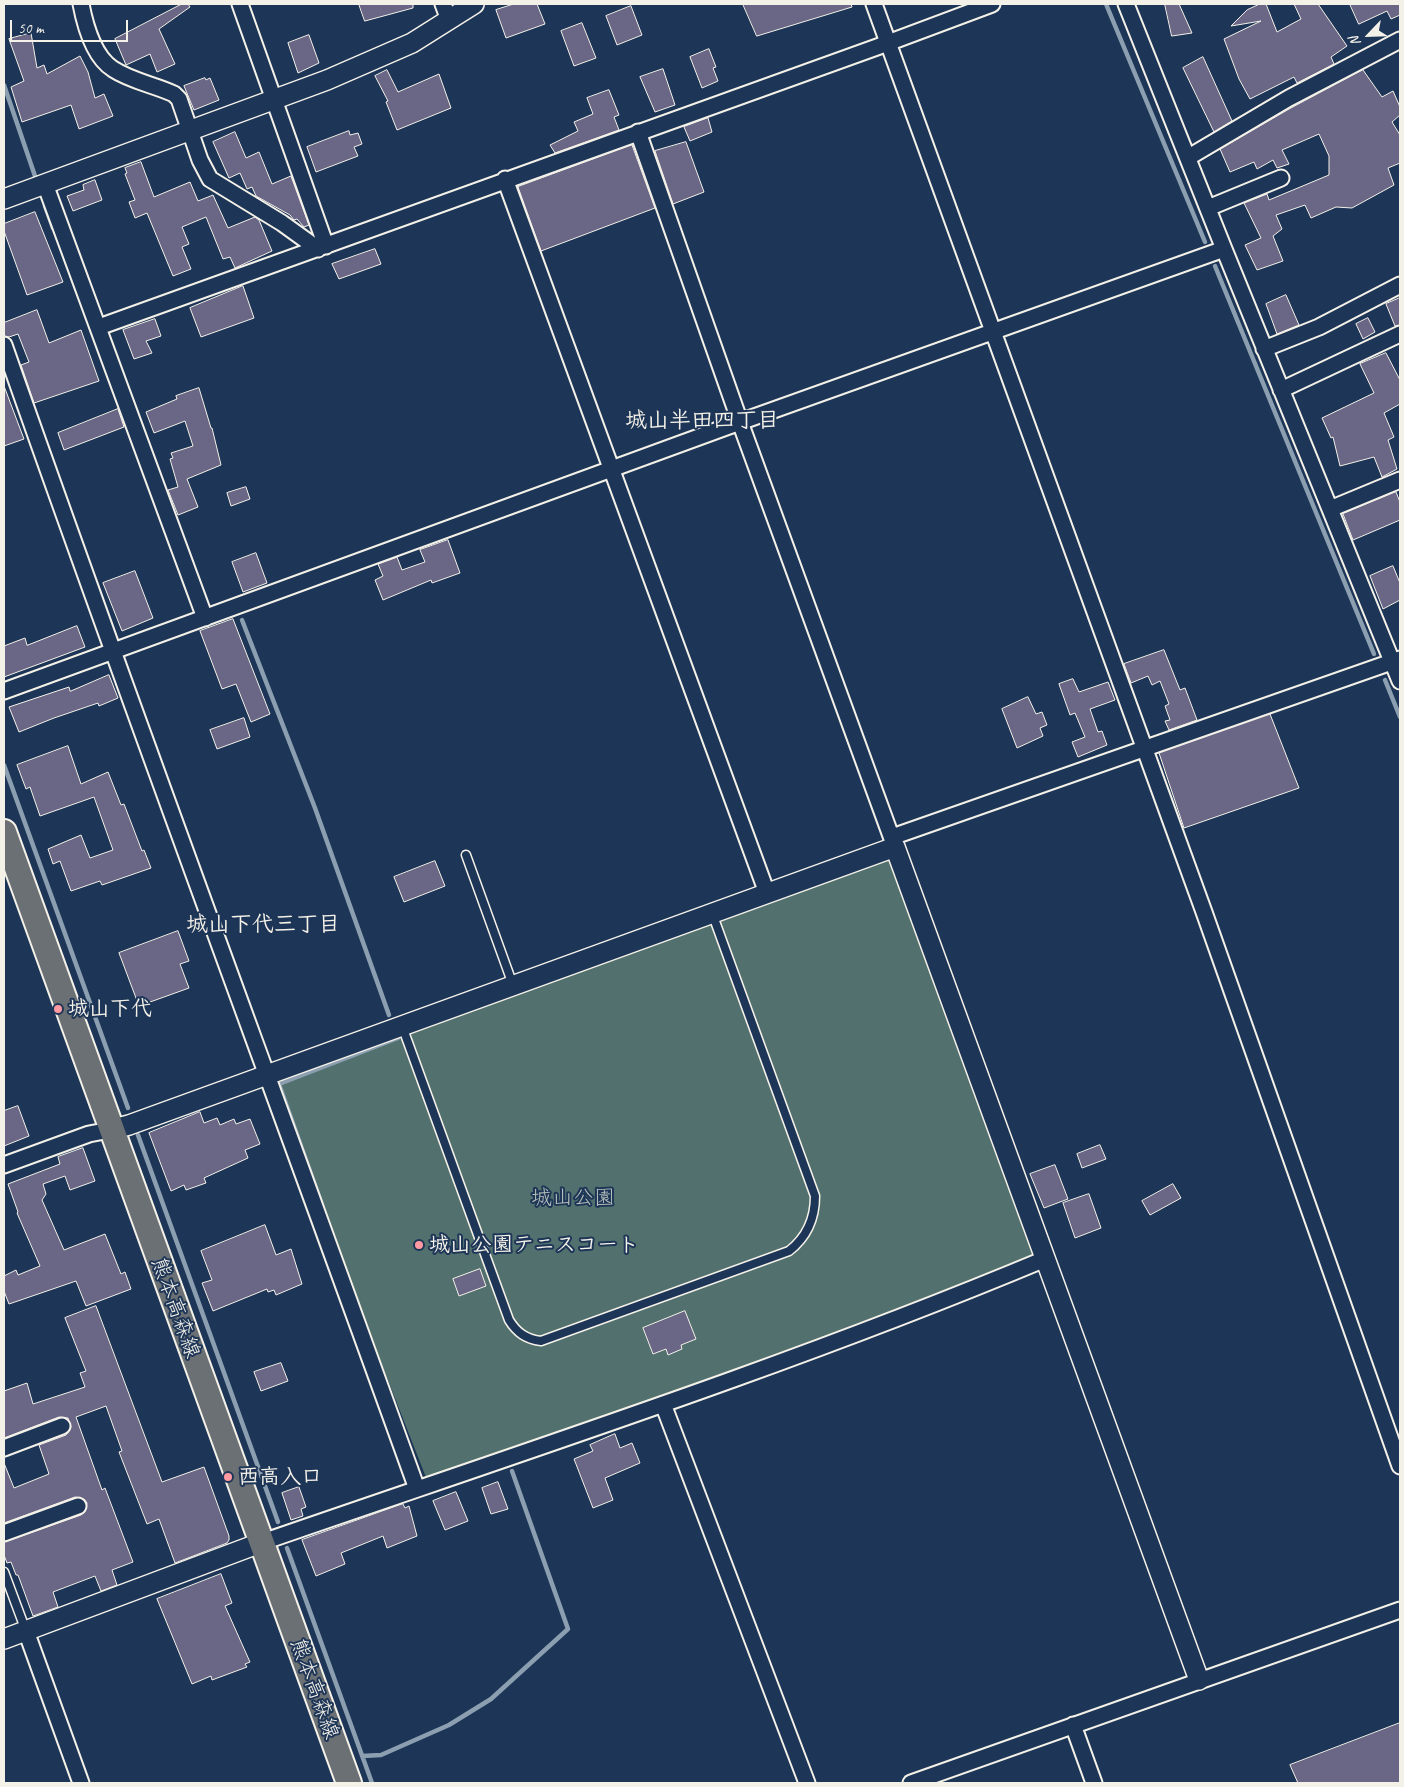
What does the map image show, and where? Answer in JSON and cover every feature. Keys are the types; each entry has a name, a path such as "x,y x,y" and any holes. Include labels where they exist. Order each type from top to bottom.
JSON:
{"main road":[{"name":"熊本高森線","path":"4,832 110,1130 348,1783"}],"street":[{"path":"81,4 94,42 108,65 120,73 174,94 179,99 200,160 210,179 322,248"},
{"path":"240,4 275,98 322,248"},
{"path":"4,199 327,80 412,43 446,12 474,4"},
{"path":"874,4 994,331 1400,1466"},
{"path":"99,327 322,248 505,179 889,43 992,4"},
{"path":"1126,4 1189,157 1264,350 1396,661 1400,681"},
{"path":"1189,157 1289,98 1400,40"},
{"path":"638,132 740,422 1199,1680"},
{"path":"1208,208 1281,178"},
{"path":"505,179 766,894"},
{"path":"45,184 206,618"},
{"path":"4,691 740,422 1224,250"},
{"path":"1264,350 1318,327 1400,285"},
{"path":"1281,390 1400,334"},
{"path":"4,345 112,652 268,1074 417,1489"},
{"path":"1330,509 1400,480"},
{"path":"4,1165 88,1134 129,1125 766,894 893,842 1144,749 1396,661"},
{"path":"4,1639 260,1543 663,1404 938,1304 1045,1259"},
{"path":"663,1404 807,1783"},
{"path":"4,1448 62,1426"},
{"path":"4,1533 78,1506"},
{"path":"911,1783 1400,1610"},
{"path":"26,1631 81,1783"},
{"path":"1073,1725 1094,1783"}],"lane":[{"path":"466,855 513,985"},
{"path":"402,1026 514,1330 532,1339 541,1341 789,1251 798,1245 811,1224 815,1211 815,1196 712,913"},
{"path":"4,1572 26,1631"}],"green space":[{"name":"城山公園","path":"895,847 1045,1259 429,1485 268,1074"}],"building":[{"path":"182,4 188,4 190,7 159,29 175,64 157,72 150,54 126,65 115,39"},
{"path":"359,4 413,4 413,8 365,21"},
{"path":"514,4 537,4 545,24 506,38 496,10"},
{"path":"743,4 851,4 852,7 757,36"},
{"path":"1165,4 1179,4 1192,33 1172,36"},
{"path":"1260,4 1266,4 1277,32 1301,19 1294,4 1318,4 1347,46 1331,57 1334,64 1297,83 1294,77 1250,99 1239,79 1224,39 1261,21 1231,26 1247,10"},
{"path":"1350,4 1400,4 1400,15 1391,19 1387,11 1359,24"},
{"path":"631,6 642,35 617,45 606,16"},
{"path":"582,23 596,58 574,66 561,31"},
{"path":"31,33 37,68 44,65 47,74 80,56 88,72 95,98 104,94 113,116 79,129 71,105 22,122 11,87 24,81 9,39"},
{"path":"309,35 319,63 298,73 288,43"},
{"path":"709,49 716,67 713,68 718,81 702,88 690,57"},
{"path":"1203,57 1232,121 1214,132 1183,68"},
{"path":"663,69 675,105 655,112 640,77"},
{"path":"387,70 398,92 439,74 451,108 397,130 386,102 388,101 375,76"},
{"path":"1363,70 1382,97 1393,91 1400,107 1400,115 1392,122 1400,135 1400,163 1388,168 1394,185 1352,208 1336,207 1311,218 1305,205 1276,215 1282,229 1273,236 1283,261 1257,270 1245,245 1261,238 1244,203 1267,194 1269,200 1329,175 1329,156 1319,134 1282,150 1289,164 1277,168 1273,160 1257,169 1254,162 1230,172 1220,149 1289,109"},
{"path":"205,78 206,80 210,78 219,100 194,110 184,86"},
{"path":"609,90 619,115 614,117 619,130 555,153 550,145 578,131 574,122 593,114 587,98"},
{"path":"708,118 712,132 690,141 684,127"},
{"path":"349,131 350,135 358,133 362,144 354,147 358,156 316,172 307,147"},
{"path":"235,132 246,158 259,152 272,184 291,176 309,225 304,227 297,219 294,220 290,215 256,196 252,187 247,189 240,173 229,178 213,142"},
{"path":"686,142 704,192 673,204 655,151"},
{"path":"632,145 655,208 541,251 518,187"},
{"path":"141,162 154,197 190,182 198,201 213,195 228,228 255,217 259,220 272,251 235,268 230,257 223,259 206,217 182,227 189,244 182,247 191,269 173,276 147,213 135,218 129,202 135,200 125,174 127,173 125,168"},
{"path":"95,180 102,200 73,211 67,196 84,190 83,185"},
{"path":"35,212 63,282 27,295 4,231 4,224"},
{"path":"375,249 381,264 339,279 332,264"},
{"path":"243,286 254,318 201,337 190,308"},
{"path":"1286,295 1299,325 1277,334 1266,304"},
{"path":"1400,298 1400,325 1395,326 1386,304"},
{"path":"37,310 49,343 81,330 99,381 34,403 21,365 29,362 18,334 9,337 4,336 4,323"},
{"path":"1368,318 1375,332 1363,339 1356,324"},
{"path":"155,319 161,336 146,341 152,353 134,359 123,330"},
{"path":"1386,353 1400,380 1400,404 1384,413 1394,437 1388,440 1397,469 1382,477 1374,457 1340,466 1333,437 1331,438 1322,418 1374,393 1360,364"},
{"path":"4,386 24,439 4,446"},
{"path":"199,388 212,428 221,465 187,479 198,507 178,515 168,490 178,487 170,459 173,458 171,453 193,446 185,421 154,433 146,412 177,399 176,396"},
{"path":"118,409 124,427 64,450 58,433"},
{"path":"246,487 250,499 231,506 227,493"},
{"path":"1396,492 1400,502 1400,520 1353,540 1343,514"},
{"path":"448,540 460,573 432,583 431,580 383,600 375,580 383,576 378,564 397,557 402,570 425,562 420,550"},
{"path":"256,553 267,583 243,592 232,562"},
{"path":"1393,566 1400,583 1400,600 1383,609 1370,576"},
{"path":"135,571 153,618 122,631 103,583"},
{"path":"233,619 270,714 251,722 236,684 222,689 200,631"},
{"path":"77,626 85,647 4,677 4,646 25,638 27,645"},
{"path":"1164,650 1180,690 1185,688 1197,720 1169,730 1165,721 1170,720 1165,706 1169,704 1160,681 1152,685 1148,676 1131,683 1124,664"},
{"path":"109,675 118,698 99,706 98,703 54,718 19,732 9,707 69,687 70,691"},
{"path":"1073,679 1079,692 1108,682 1115,700 1090,709 1098,732 1102,731 1107,745 1078,757 1072,742 1085,737 1075,713 1070,715 1059,684"},
{"path":"1028,697 1036,714 1042,712 1047,725 1040,728 1043,736 1017,748 1002,709"},
{"path":"1270,714 1299,788 1184,828 1159,753"},
{"path":"244,718 250,737 217,749 210,730"},
{"path":"68,746 81,784 108,772 121,805 124,804 142,851 144,850 151,868 102,885 100,881 71,891 60,861 53,864 48,849 81,835 90,858 113,850 94,797 40,816 30,787 26,789 17,765"},
{"path":"435,861 445,886 404,902 394,877"},
{"path":"178,931 189,961 180,964 189,988 139,1006 119,953"},
{"path":"18,1106 29,1136 4,1146 4,1111"},
{"path":"200,1112 204,1123 217,1118 220,1125 234,1119 236,1124 250,1119 260,1144 245,1150 248,1158 204,1178 206,1183 186,1190 184,1185 171,1191 149,1133"},
{"path":"1100,1145 1106,1159 1082,1168 1077,1154"},
{"path":"83,1148 95,1181 70,1190 65,1176 43,1184 46,1194 42,1200 64,1250 105,1234 121,1274 125,1272 131,1289 86,1306 76,1281 9,1304 4,1291 4,1276 16,1270 18,1275 40,1266 17,1213 8,1184 60,1164 58,1157"},
{"path":"1055,1165 1068,1199 1044,1208 1030,1174"},
{"path":"1173,1184 1181,1198 1150,1215 1142,1201"},
{"path":"1089,1194 1101,1228 1075,1238 1063,1203"},
{"path":"265,1225 276,1255 291,1249 302,1284 276,1295 274,1290 268,1292 267,1289 213,1311 202,1283 212,1280 201,1251"},
{"path":"480,1269 486,1286 459,1296 453,1279"},
{"path":"96,1306 162,1482 204,1467 229,1540 227,1543 175,1563 159,1519 147,1524 119,1452 122,1451 106,1406 76,1417 102,1490 105,1488 133,1562 112,1570 117,1585 101,1591 95,1576 53,1592 58,1607 33,1616 18,1575 16,1575 11,1562 7,1563 4,1555 4,1542 81,1515 85,1512 87,1503 84,1499 75,1497 4,1523 4,1463 14,1488 49,1474 39,1445 66,1435 71,1427 68,1418 59,1417 4,1438 4,1391 27,1383 33,1404 85,1387 80,1373 86,1371 65,1318"},
{"path":"685,1311 696,1339 681,1345 682,1349 668,1355 666,1349 653,1354 643,1328"},
{"path":"281,1363 288,1381 261,1391 254,1372"},
{"path":"615,1434 620,1448 632,1443 640,1463 605,1478 613,1500 593,1508 574,1459 593,1451 590,1445"},
{"path":"498,1482 508,1509 491,1514 482,1488"},
{"path":"299,1487 306,1507 301,1509 303,1516 291,1520 282,1493"},
{"path":"456,1492 468,1521 445,1530 433,1501"},
{"path":"403,1504 405,1508 409,1506 417,1536 387,1548 383,1536 341,1553 345,1564 316,1576 302,1540"},
{"path":"221,1574 232,1603 225,1606 250,1662 245,1664 247,1667 212,1680 211,1676 192,1684 157,1599"},
{"path":"1400,1723 1400,1783 1298,1783 1290,1765"}],"waterway":[{"path":"1106,4 1205,242"},
{"path":"4,85 36,179"},
{"path":"45,206 53,228"},
{"path":"1215,266 1374,654"},
{"path":"242,620 315,808 389,1015"},
{"path":"1385,680 1400,717"},
{"path":"4,765 128,1108"},
{"path":"322,1205 279,1084 398,1038"},
{"path":"138,1135 278,1522"},
{"path":"362,1756 381,1755 449,1725 491,1699 568,1629 512,1471"},
{"path":"287,1548 372,1783"}],"place":[{"name":"城山下代","path":"58,1009"},
{"name":"城山公園テニスコート","path":"419,1245"},
{"name":"西高入口","path":"228,1477"}],"district":[{"name":"城山半田四丁目","path":"702,421"},
{"name":"城山下代三丁目","path":"263,925"}]}
